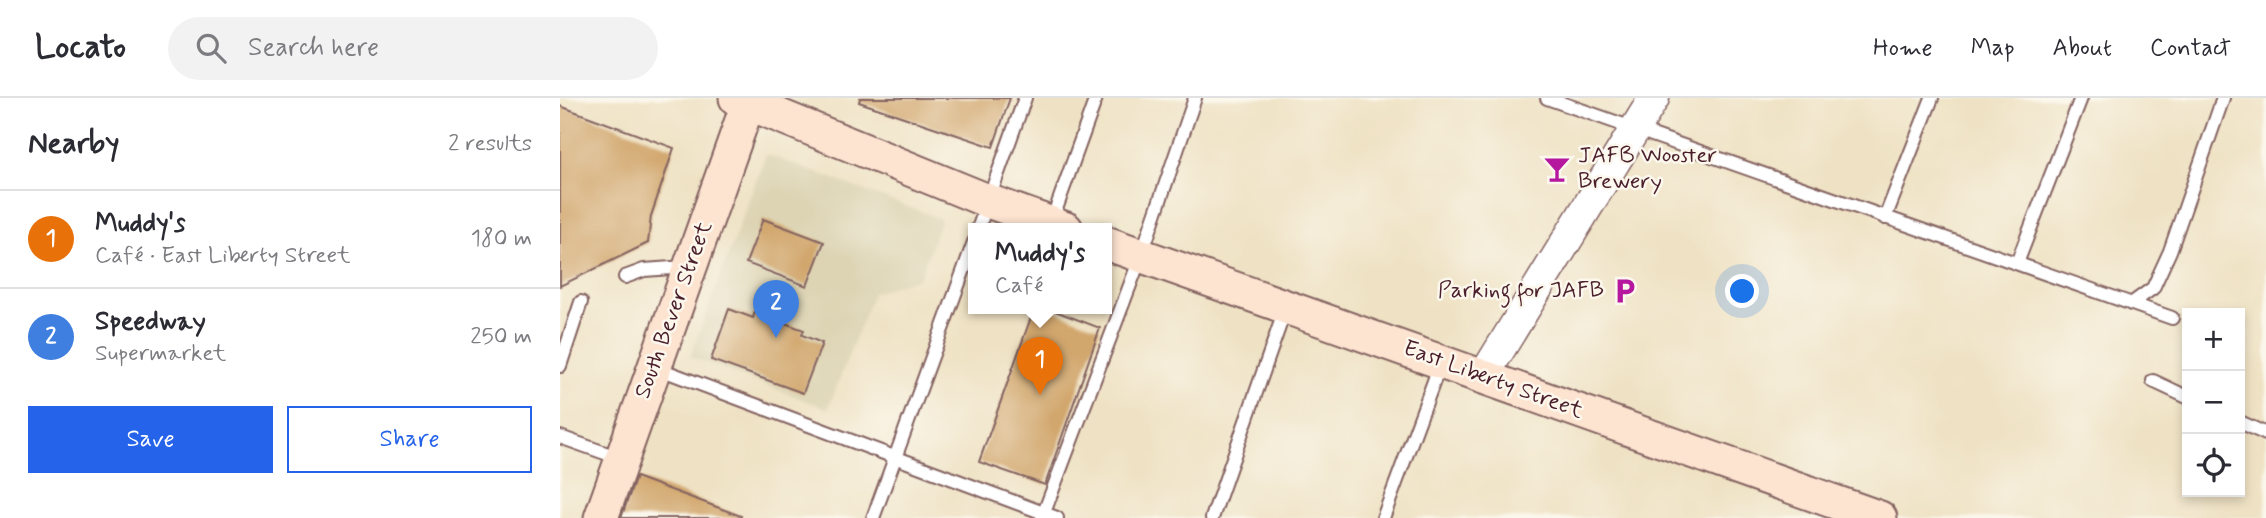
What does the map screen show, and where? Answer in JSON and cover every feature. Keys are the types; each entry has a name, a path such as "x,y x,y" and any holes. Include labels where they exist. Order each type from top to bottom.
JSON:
{"main road":[{"path":"745,99 983,215 1038,223"},
{"name":"South Bever Street","path":"601,518 690,267 745,99"},
{"name":"East Liberty Street","path":"1112,245 1483,377 1838,511 1880,518"}],"street":[{"path":"1483,377 1654,98"}],"lane":[{"path":"983,215 1025,98"},
{"path":"1059,223 1096,98"},
{"path":"1043,516 1141,256 1195,98"},
{"path":"1547,98 2172,318"},
{"path":"1885,218 1933,98"},
{"path":"2017,264 2081,98"},
{"path":"2132,304 2153,288 2170,251 2223,98"},
{"path":"873,518 968,258"},
{"path":"625,277 644,270 690,267"},
{"path":"560,366 581,302"},
{"path":"1212,518 1286,307"},
{"path":"1383,518 1441,362"},
{"path":"654,367 1043,516 1057,518"},
{"path":"2153,381 2182,395"},
{"path":"2245,424 2266,434"},
{"path":"560,437 622,459"}],"shaded area":[{"path":"766,154 941,219 919,278 873,293 828,409 690,357"}],"building":[{"path":"860,98 1010,98 993,147 859,102"},
{"path":"560,106 674,148 651,216 648,243 560,286"},
{"path":"763,219 824,242 807,286 746,263"},
{"path":"729,309 753,318 755,312 804,330 802,335 822,343 803,393 711,360"},
{"path":"1032,314 1063,314 1100,328 1045,485 979,462"},
{"path":"636,477 741,516 621,518"}],"place":[{"name":"JAFB Wooster Brewery","path":"1557,169"},
{"name":"Parking for JAFB","path":"1625,291"},
{"name":"Speedway","path":"776,338"},
{"name":"Muddy's","path":"1040,395"}]}
